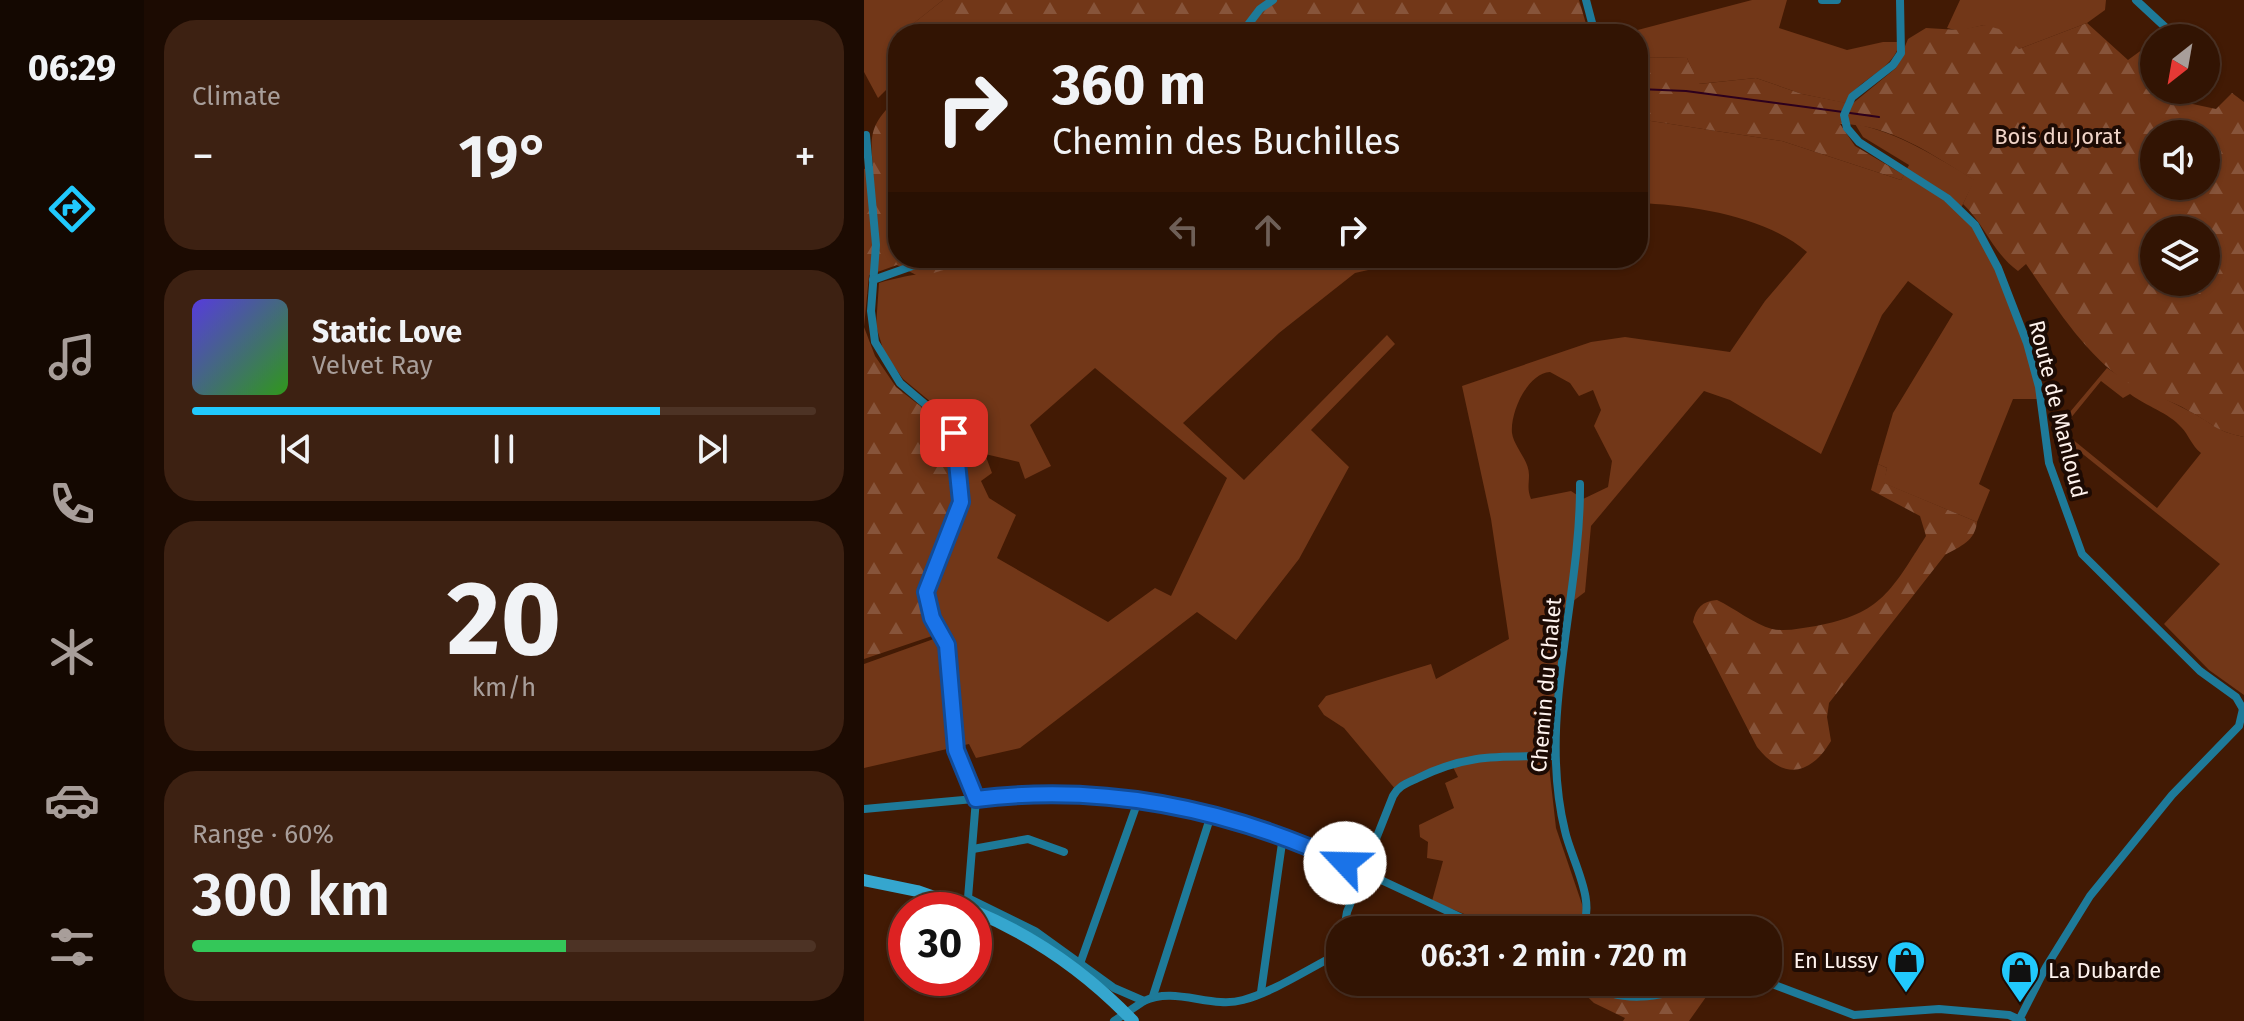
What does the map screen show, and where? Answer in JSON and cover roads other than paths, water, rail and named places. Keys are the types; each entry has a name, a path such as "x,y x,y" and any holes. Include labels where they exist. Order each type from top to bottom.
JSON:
{"main road":[{"path":"864,880 920,892"},
{"path":"992,920 1052,953 1124,1018"}],"street":[{"path":"1249,24 1260,9 1273,0"},
{"path":"1586,0 1592,24"},
{"path":"1822,0 1837,0"},
{"name":"Route de Manloud","path":"1900,0 1903,42 1898,60 1862,87 1847,105 1845,125 1859,142 1936,190 1975,225 1998,268 2027,343 2039,387 2049,463 2082,554 2200,671 2236,697 2244,709"},
{"path":"2136,0 2162,24"},
{"path":"866,135 876,245 871,327 880,354 900,383 945,421 957,445 961,502 926,592 932,618 947,645 956,750 976,799 970,892"},
{"path":"873,280 907,268"},
{"name":"Chemin du Chalet","path":"1580,484 1554,756 1558,805 1588,909 1585,916"},
{"path":"1782,988 1854,1015 1940,1009 2021,1020 2046,967 2090,896 2172,795 2239,726 2244,709"},
{"path":"1346,916 1393,796 1401,786 1450,762 1467,758 1554,756"},
{"path":"864,809 1050,792 1212,812 1283,836 1365,872 1451,916"},
{"path":"1081,961 1138,801"},
{"path":"1153,996 1212,812"},
{"path":"1261,992 1283,836"},
{"path":"973,849 1022,839 1064,852"},
{"path":"992,915 1026,926 1081,961 1114,988 1144,1001"},
{"path":"1124,1018 1153,996 1227,1002 1243,1000 1326,960"},
{"path":"1615,996 1628,999 1659,996"}],"waterway":[{"path":"1648,89 1686,91 1843,112"},
{"path":"1850,113 1879,117"}],"place":[{"name":"En Lussy","path":"1906,994"},
{"name":"La Dubarde","path":"2020,1004"}],"park label":[{"name":"Bois du Jorat","path":"2058,136"}]}
